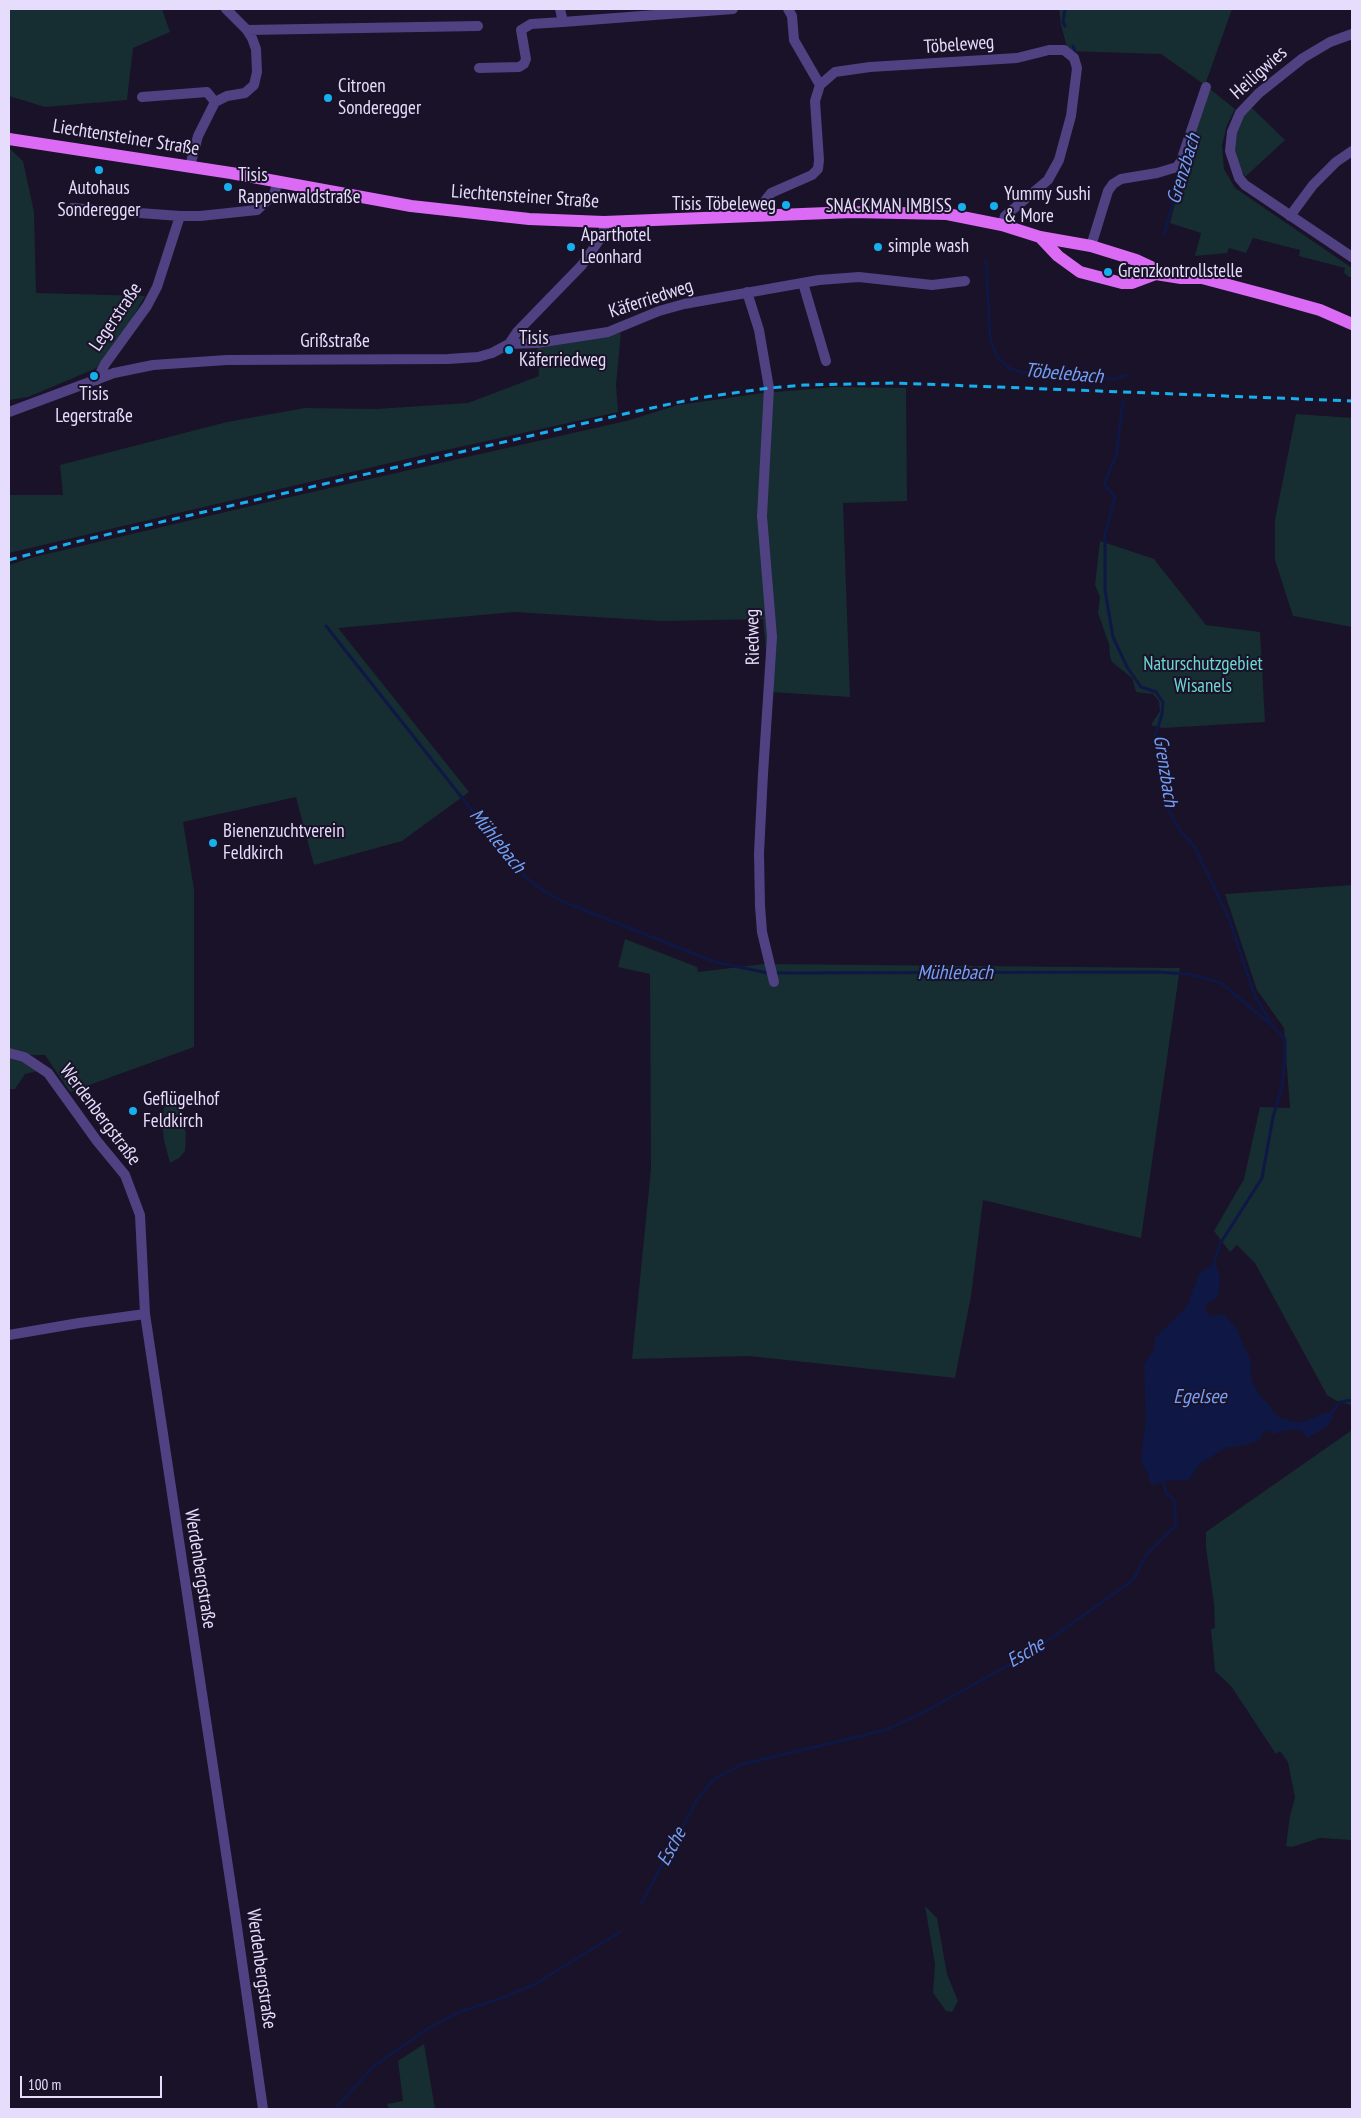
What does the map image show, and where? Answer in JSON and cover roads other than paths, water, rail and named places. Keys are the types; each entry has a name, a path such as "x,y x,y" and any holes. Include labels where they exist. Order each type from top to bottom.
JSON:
{"main road":[{"name":"Liechtensteiner Straße","path":"9,139 190,166 438,210 539,220 604,222 852,212 946,214 1002,225 1040,237 1092,246 1136,260 1151,267 1156,274 1122,283 1080,272 1058,256 1040,237"},
{"path":"1156,274 1181,278 1202,278 1320,310 1352,324"}],"street":[{"path":"190,166 198,136 215,102 227,96 244,93 254,85 257,61 256,49 247,30 226,9"},
{"path":"560,9 564,22"},
{"path":"479,68 519,67 524,64 526,59 521,30 531,24 733,9"},
{"path":"764,216 764,202 771,193 812,175 818,169 815,101 820,84 794,40 792,16 788,9"},
{"path":"247,30 478,26"},
{"name":"Heiligwies","path":"1352,34 1330,42 1290,66 1247,105 1240,113 1232,132 1230,151 1239,178 1245,185 1352,257"},
{"name":"Töbeleweg","path":"820,84 835,72 1018,58 1055,50 1064,50 1070,54 1076,64 1076,77 1071,116 1059,160 1048,180 1005,216 1002,225"},
{"path":"1092,246 1108,191 1113,184 1121,178 1157,173 1177,167 1182,161 1206,87"},
{"path":"142,96 207,92 215,102"},
{"path":"1290,216 1313,185 1336,162 1352,151"},
{"path":"72,208 180,216 200,216 257,210 274,194 278,181"},
{"name":"Legerstraße","path":"97,380 105,364 146,306 157,287 180,216"},
{"name":"Grißstraße","path":"9,412 35,404 114,373 154,365 196,361 478,357 492,353 509,344 517,332 584,262 604,232 604,222"},
{"name":"Käferriedweg","path":"509,344 537,343 608,332 666,309 747,292 804,283 859,277 932,285 964,281"},
{"path":"804,283 826,361"},
{"name":"Riedweg","path":"747,292 759,330 769,388 762,516 772,637 763,774 760,888 762,932 773,976"},
{"name":"Werdenbergstraße","path":"9,1053 24,1057 48,1074 97,1141 125,1175 140,1215 145,1314 263,2109"},
{"path":"9,1335 145,1314"}],"water":[{"name":"Egelsee","path":"1215,1262 1220,1277 1219,1293 1213,1301 1206,1304 1205,1311 1212,1316 1224,1314 1236,1328 1250,1359 1252,1381 1261,1397 1274,1413 1281,1418 1301,1423 1326,1412 1334,1417 1326,1427 1307,1438 1302,1431 1292,1429 1272,1434 1267,1430 1261,1435 1260,1440 1245,1445 1225,1448 1200,1464 1189,1480 1162,1481 1154,1485 1149,1482 1148,1473 1144,1468 1141,1458 1146,1419 1144,1365 1154,1349 1155,1338 1187,1306 1199,1274"}],"waterway":[{"name":"Töbelebach","path":"1065,9 1063,22 1065,26"},
{"name":"Töbelebach","path":"1073,46 1075,51"},
{"name":"Grenzbach","path":"1164,234 1185,162"},
{"name":"Töbelebach","path":"986,260 990,339 997,356 1009,368 1021,372 1115,379 1127,375"},
{"name":"Grenzbach","path":"1123,402 1116,456 1104,484 1115,497 1105,534 1105,590 1113,637 1127,667 1141,687 1156,692 1163,702 1162,714 1155,737 1167,807 1179,829 1194,846 1229,918 1254,994 1270,1022"},
{"name":"Mühlebach","path":"326,626 524,876 545,892 564,902 715,962 768,973 1158,972 1189,974 1221,983 1272,1025 1285,1039 1285,1055 1282,1086 1273,1117 1262,1178 1220,1244 1213,1266"},
{"name":"Esche","path":"1327,1418 1340,1402 1352,1400"},
{"name":"Esche","path":"642,1902 698,1798 714,1779 743,1764 886,1730 924,1712 1032,1652 1133,1580 1146,1555 1176,1525 1174,1500 1166,1493 1162,1478"},
{"name":"Esche","path":"335,2109 373,2067 427,2029 459,2012 502,1998 535,1984 620,1932"}],"railway":[{"path":"9,560 71,543 624,414 698,398 769,388 805,385 896,383 1352,401"}],"place":[{"name":"Citroen Sonderegger","path":"328,98"},
{"name":"Autohaus Sonderegger","path":"99,170"},
{"name":"Tisis Rappenwaldstraße","path":"228,187"},
{"name":"Tisis Töbeleweg","path":"786,205"},
{"name":"Yummy Sushi & More","path":"994,206"},
{"name":"SNACKMAN IMBISS","path":"962,207"},
{"name":"Aparthotel Leonhard","path":"571,247"},
{"name":"simple wash","path":"878,247"},
{"name":"Grenzkontrollstelle","path":"1108,272"},
{"name":"Tisis Käferriedweg","path":"509,350"},
{"name":"Tisis Legerstraße","path":"94,376"},
{"name":"Bienenzuchtverein Feldkirch","path":"213,843"},
{"name":"Geflügelhof Feldkirch","path":"133,1111"}],"park label":[{"name":"Naturschutzgebiet Wisanels","path":"1203,676"}]}
